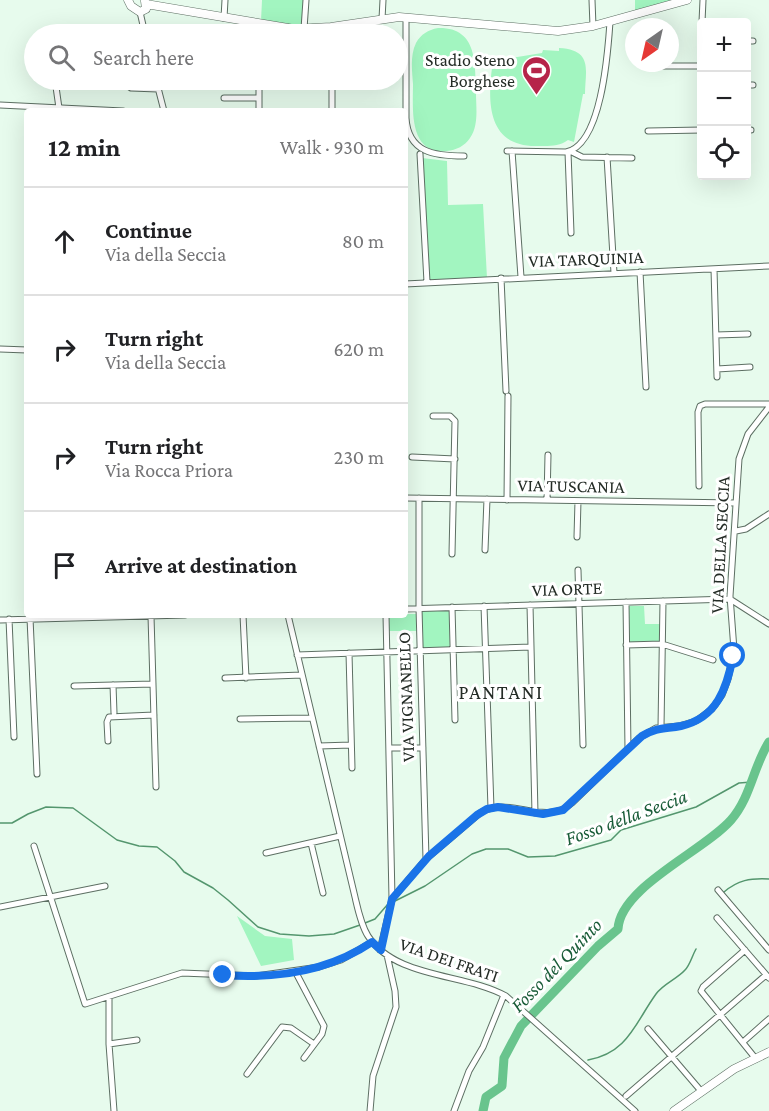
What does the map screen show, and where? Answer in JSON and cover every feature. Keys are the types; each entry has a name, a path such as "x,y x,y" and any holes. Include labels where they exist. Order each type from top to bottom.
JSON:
{"main road":[{"path":"127,0 140,12 145,10 145,2 256,24"},
{"path":"361,24 382,19 406,18 542,31 566,31 610,22 687,0"},
{"path":"674,1111 745,1062 769,1052"}],"street":[{"path":"224,18 225,0"},
{"path":"304,24 306,0"},
{"path":"382,19 383,0"},
{"path":"592,0 593,26"},
{"path":"702,18 703,0"},
{"path":"140,12 143,24"},
{"path":"406,18 406,24"},
{"path":"569,151 579,145 585,135 599,101 605,74 610,22"},
{"path":"679,66 697,66"},
{"path":"0,105 59,108 56,90"},
{"path":"158,90 163,108"},
{"path":"259,90 259,108"},
{"path":"332,90 332,108"},
{"path":"406,90 406,108"},
{"path":"224,98 259,99"},
{"path":"408,129 416,144 430,153 464,156"},
{"path":"648,131 697,130"},
{"path":"521,277 510,151 569,151 582,157 632,158"},
{"path":"569,151 571,233"},
{"path":"420,154 427,282"},
{"path":"608,157 614,273"},
{"name":"VIA TARQUINIA","path":"408,284 769,266"},
{"path":"714,269 717,377"},
{"path":"640,272 646,387"},
{"path":"501,278 507,393 507,500"},
{"path":"716,335 748,334"},
{"path":"0,341 1,349 24,350"},
{"path":"717,369 750,367"},
{"path":"699,486 698,410 700,406 703,404 769,405"},
{"name":"VIA DELLA SECCIA","path":"491,808 507,807 535,813 554,813 565,809 642,736 661,727 679,726 696,721 712,710 722,695 734,652 730,599 739,461 743,444 769,405"},
{"path":"433,416 450,416 455,420 452,554"},
{"path":"547,500 548,455"},
{"path":"412,457 454,459"},
{"name":"VIA TUSCANIA","path":"408,498 736,503"},
{"name":"VIA VIGNANELLO","path":"419,498 419,608 426,859"},
{"path":"485,550 486,500"},
{"path":"577,537 578,501"},
{"path":"736,531 746,529 769,514"},
{"path":"578,570 583,745"},
{"path":"730,599 769,624"},
{"name":"VIA ORTE","path":"408,609 730,599"},
{"path":"661,727 663,601"},
{"path":"626,602 628,749"},
{"path":"530,605 535,813"},
{"path":"392,899 426,859 480,813 491,808 484,606"},
{"path":"452,607 455,720"},
{"path":"0,620 30,618 38,774"},
{"path":"151,618 156,788"},
{"path":"243,618 246,678"},
{"name":"VIA DEI FRATI","path":"289,618 360,918 372,942 387,955 410,966 486,987 504,995 635,1111"},
{"path":"381,950 392,899 386,618"},
{"path":"9,619 14,737"},
{"path":"626,645 662,644 713,660"},
{"path":"297,655 531,647"},
{"path":"349,653 352,768"},
{"path":"225,678 302,675"},
{"path":"74,686 153,684"},
{"path":"113,685 114,713"},
{"path":"108,741 109,717 154,715"},
{"path":"240,719 312,718"},
{"path":"319,746 351,745"},
{"path":"390,748 423,748"},
{"path":"266,853 340,836"},
{"path":"311,843 323,893"},
{"path":"34,846 85,1004 186,973 252,976 295,971 336,962 372,942"},
{"path":"0,907 105,886"},
{"path":"718,890 769,950"},
{"path":"626,1096 768,976 717,918"},
{"path":"745,950 701,989 702,994 756,1059"},
{"path":"370,1111 374,1074 396,1004 387,955"},
{"path":"295,971 323,1023 322,1031 304,1058"},
{"path":"454,1111 504,995"},
{"path":"110,997 109,1044 114,1111"},
{"path":"743,1042 769,1019"},
{"path":"247,1074 282,1027 289,1026 314,1044"},
{"path":"648,1029 701,1091"},
{"path":"109,1044 137,1040"}],"green space":[{"path":"262,0 304,0 303,24 261,21"},
{"path":"635,0 676,0 635,11"},
{"path":"438,28 451,29 467,40 472,49 475,70 476,116 473,133 463,145 447,151 434,150 425,146 419,138 413,117 414,48 423,35"},
{"name":"Stadio Steno Borghese","path":"559,48 578,53 583,57 585,63 585,94 583,94 574,142 568,140 557,145 537,146 521,144 509,139 500,132 491,109 492,68 499,67 498,60 542,53 543,50 559,51"},
{"path":"422,158 447,161 448,205 483,204 487,278 429,281"},
{"path":"628,606 644,606 645,624 660,624 661,643 629,644"},
{"path":"421,611 449,611 450,648 421,649"},
{"path":"408,614 416,614 416,631 387,631 387,618 408,618"},
{"path":"237,916 265,936 292,939 294,960 261,966"}],"waterway":[{"name":"Fosso del Quinto","path":"483,1111 486,1097 502,1086 504,1058 521,1026 598,946 618,929 622,914 648,884 731,820 748,792 769,742"},
{"name":"Fosso della Seccia","path":"395,901 425,886 472,854 486,849 508,849 528,857 555,856 611,840 621,830 696,807 739,783 752,782"},
{"name":"Fosso della Seccia","path":"0,823 12,823 46,807 73,808 117,840 139,846 157,847 175,861 184,872 213,888 258,927 280,934 309,936 334,934 360,925"},
{"path":"724,892 745,881 769,879"},
{"name":"Fosso della Seccia","path":"365,923 375,919 388,904"},
{"path":"588,1060 613,1051 622,1044 659,990 687,968 696,949"}],"place":[{"name":"Stadio Steno Borghese","path":"536,96"}],"district":[{"name":"PANTANI","path":"501,692"}],"route":[{"path":"223,975 256,976 312,969 341,960 372,942 381,950 392,899 429,856 477,815 487,809 498,807 543,814 563,810 636,740 656,728 676,727 693,722 712,710 725,688 733,656"}]}
